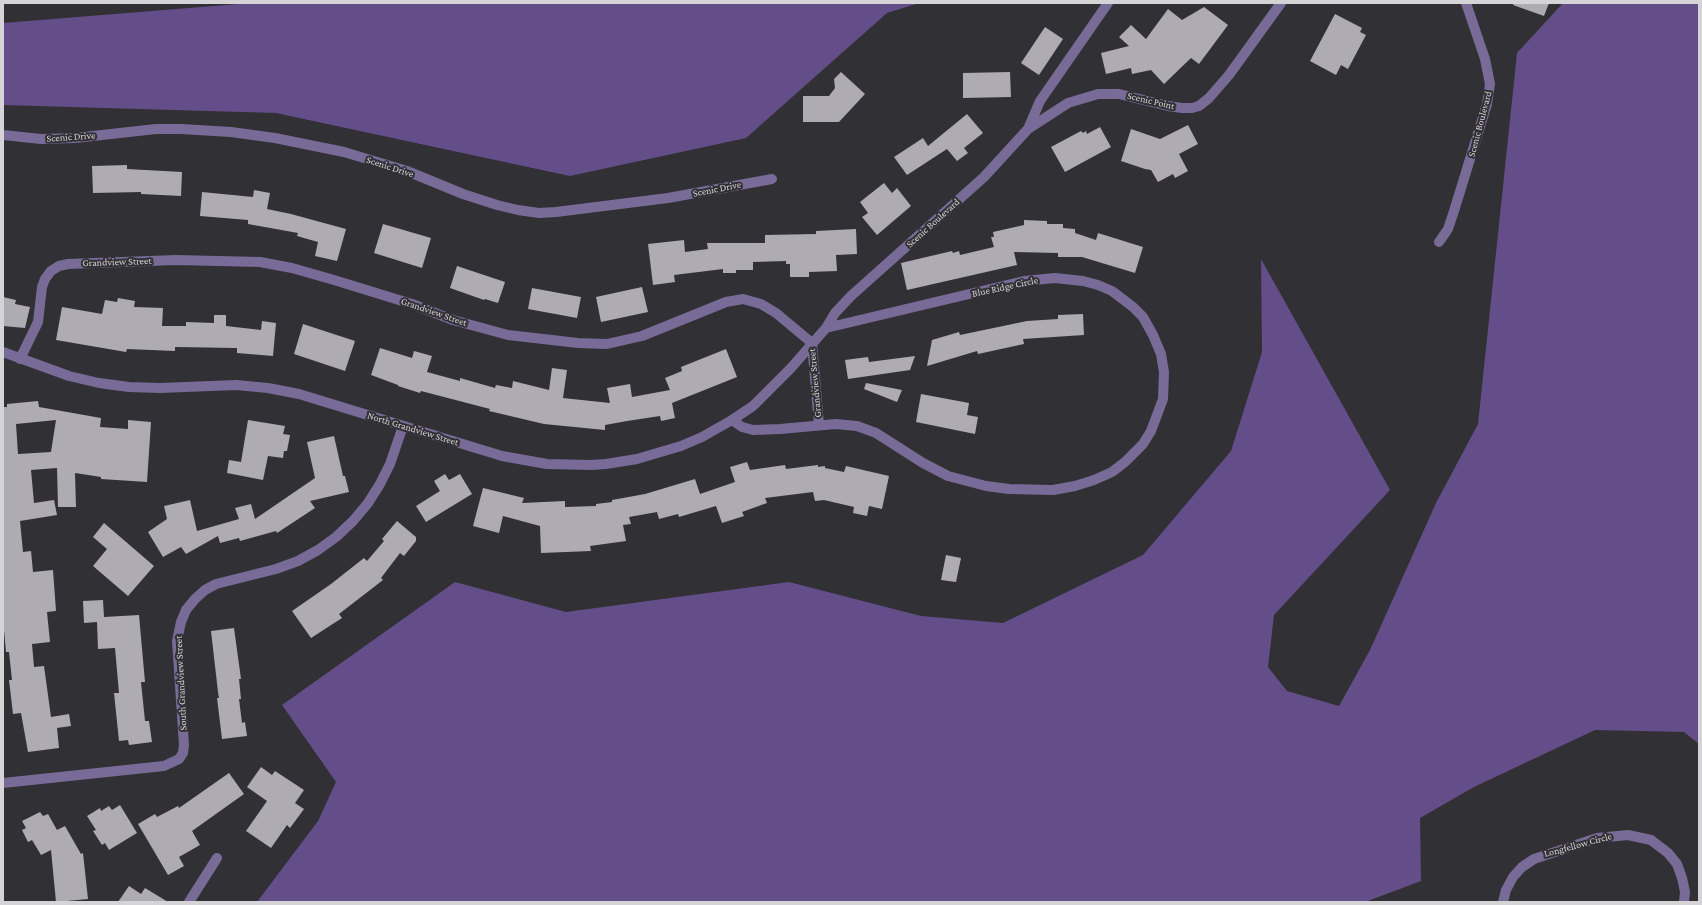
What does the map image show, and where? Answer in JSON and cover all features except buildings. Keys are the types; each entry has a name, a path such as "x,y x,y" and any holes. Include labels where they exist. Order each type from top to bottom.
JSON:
{"street":[{"name":"Scenic Boulevard","path":"732,420 753,406 768,392 792,368 826,328 835,313 851,296 984,177 1028,129 1040,101 1108,3"},
{"name":"Scenic Point","path":"1028,129 1068,103 1098,94 1119,94 1182,108 1199,106 1209,98 1229,75 1281,3"},
{"name":"Scenic Boulevard","path":"1438,242 1448,229 1454,211 1487,104 1490,84 1485,59 1466,3"},
{"name":"Scenic Drive","path":"3,135 40,139 75,138 130,131 174,129 231,132 275,138 344,152 407,171 462,194 497,205 539,213 668,198 772,178"},
{"name":"Grandview Street","path":"20,359 38,322 42,287 45,279 59,266 68,264 176,260 260,262 292,268 412,304 453,320 508,335 578,343 606,344 642,336 726,302 743,300 761,304 776,313 812,343 819,425"},
{"name":"Blue Ridge Circle","path":"819,425 848,424 869,430 889,440 937,471 966,481 1009,489 1053,490 1075,486 1094,480 1112,472 1125,462 1143,444 1151,431 1160,411 1164,392 1164,372 1161,354 1143,317 1133,307 1112,292 1098,285 1083,281 1054,278 1024,281 826,328"},
{"name":"North Grandview Street","path":"3,352 70,376 129,388 236,385 268,388 299,394 508,457 547,464 591,465 637,459 681,446 702,437 732,420"},
{"path":"732,420 742,427 754,430 819,425"},
{"name":"South Grandview Street","path":"3,783 164,766 179,759 183,753 184,745 177,641 181,622 186,610 194,599 216,584 276,569 298,561 318,550 336,537 353,521 368,503 380,484 390,464 403,426"},
{"name":"Longfellow Circle","path":"1503,902 1506,890 1513,877 1522,867 1534,859 1597,838 1628,834 1651,840 1668,853 1677,864 1682,878 1685,892 1684,902"},
{"path":"189,902 217,858"}],"shaded area":[{"path":"251,3 919,3 887,13 746,138 570,176 276,113 3,105 3,23"},
{"path":"1563,3 1699,3 1699,744 1684,732 1595,730 1474,787 1420,818 1421,881 1365,902 257,902 318,821 336,782 282,705 455,582 566,612 789,582 921,616 1003,623 1143,555 1231,451 1262,352 1261,259 1390,490 1274,615 1268,667 1287,691 1339,706 1370,650 1436,503 1478,424 1517,53"}]}
